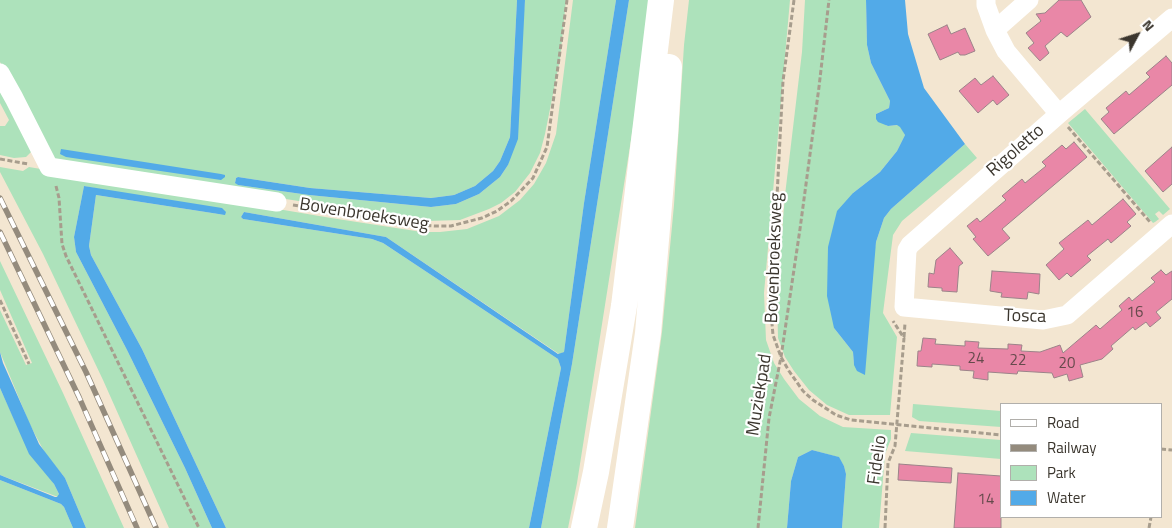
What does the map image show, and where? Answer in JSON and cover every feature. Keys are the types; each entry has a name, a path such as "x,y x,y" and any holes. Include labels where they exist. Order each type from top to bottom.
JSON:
{"highway":[{"path":"584,528 596,472 624,306 661,0"},
{"path":"620,528 648,333 665,135 674,0"}],"street":[{"path":"986,0 995,30 1006,51 1059,114"},
{"path":"995,30 1029,0"},
{"name":"Rigoletto","path":"897,312 907,250 910,245 1172,18"},
{"path":"0,73 49,167"},
{"name":"Bovenbroeksweg","path":"49,167 278,202"},
{"name":"Tosca","path":"897,312 1043,320 1067,314 1166,229"}],"path":[{"name":"Bovenbroeksweg","path":"278,202 416,225 434,226 465,223 497,211 511,201 533,178 547,147 567,0"},
{"name":"Bovenbroeksweg","path":"794,0 783,81 771,312 773,335 781,357 803,391 830,411 851,420 1000,434"},
{"name":"Muziekpad","path":"758,528 768,418 781,357 819,87 829,0"},
{"path":"1059,114 1066,125 1166,229"},
{"path":"0,159 49,167"},
{"path":"58,193 61,212 62,244 66,256 199,528"},
{"path":"0,300 29,364"},
{"name":"Fidelio","path":"885,528 888,462 895,446 904,338 897,312"}],"green space":[{"path":"0,0 517,0 510,137 500,161 493,171 475,186 454,195 431,198 310,188 238,177 235,182 238,185 309,195 431,207 456,204 479,194 500,177 508,165 525,0 566,0 560,59 545,134 540,153 530,173 515,192 501,203 489,209 460,220 427,221 228,190 55,160 0,62"},
{"path":"573,0 616,0 584,203 564,352 559,354 386,237 244,212 241,217 243,219 372,239 383,243 558,359 561,368 529,528 226,528 142,349 91,255 89,246 96,195 225,215 84,186 74,237 76,252 127,350 212,528 169,528 103,380 43,254 0,172 0,167 23,171 29,167 422,232 467,229 499,216 520,200 534,184 546,163 556,134"},
{"path":"629,0 653,0 577,483 568,528 541,528 572,364"},
{"path":"689,0 790,0 764,293 766,340 774,363 784,379 799,399 820,416 843,427 891,430 891,439 885,454 879,528 842,528 846,474 844,466 838,457 812,450 798,457 791,481 787,528 635,528 662,332 674,205 684,45"},
{"path":"805,0 866,0 867,45 871,63 890,101 889,108 876,114 887,126 898,125 901,127 905,135 897,151 880,172 853,193 834,328 853,352 854,365 876,242 884,218 891,209 965,144 977,158 902,221 893,235 883,313 897,337 890,415 849,415 827,405 809,390 794,371 785,357 778,338 777,294 785,195 802,52"},
{"path":"0,83 32,151 26,157 14,158 0,155 0,126 5,126 9,120 0,103"},
{"path":"1085,109 1170,209 1163,215 1159,211 1155,214 1159,219 1155,222 1153,223 1068,123"},
{"path":"0,261 63,393 124,528 86,528 65,478 45,453 30,425 0,352 0,310 26,365 32,363 0,290"},
{"path":"0,388 19,430 54,484 59,494 58,497 0,475"},
{"path":"913,404 1000,411 1000,427 919,421 912,417"},
{"path":"911,433 1000,440 1000,459 905,451"},
{"path":"0,480 61,504 73,528 0,528"}],"water":[{"path":"517,0 525,0 518,139 508,165 500,177 479,194 456,204 431,207 309,195 235,183 238,177 310,188 431,198 454,195 475,186 493,171 500,161 510,137"},
{"path":"616,0 629,0 572,364 541,528 529,528 561,368 558,359 383,243 372,239 243,219 241,217 244,212 386,237 558,354 564,352 584,203"},
{"path":"866,0 905,0 908,34 924,88 965,144 891,209 884,218 876,242 865,375 857,371 854,365 853,352 834,328 827,296 828,247 837,211 853,193 880,172 897,151 905,135 897,125 888,126 878,122 876,119 876,114 889,108 890,101 871,63 867,45"},
{"path":"61,149 221,174 225,175 225,177 221,180 66,157 60,154"},
{"path":"84,186 222,208 226,212 225,215 96,195 89,246 91,255 142,349 226,528 212,528 127,350 76,252 74,237"},
{"path":"0,352 3,363 39,444 65,478 86,528 73,528 61,504 0,480 0,475 55,497 59,494 54,484 29,454 0,388"},
{"path":"812,450 839,457 844,466 846,474 842,528 787,528 791,481 798,457"}],"building":[{"path":"1059,0 1081,0 1091,17 1067,37 1061,32 1045,46 1049,53 1040,61 1028,48 1034,43 1026,33 1041,21 1036,14 1045,13"},
{"path":"947,25 951,34 965,28 975,51 965,55 960,55 958,52 940,60 928,34"},
{"path":"1166,56 1172,63 1172,85 1114,134 1101,119 1109,112 1106,108 1126,91 1129,95 1150,77 1146,73"},
{"path":"993,76 1009,95 997,105 993,100 978,113 959,91 975,78 981,85"},
{"path":"1074,142 1087,157 1002,229 1010,238 988,256 973,239 976,237 967,226 977,218 980,222 1006,200 1002,196 1022,179 1025,183 1046,166 1042,162 1062,145 1066,149"},
{"path":"1172,147 1172,184 1163,192 1145,171"},
{"path":"1123,199 1136,214 1127,222 1131,226 1111,243 1108,239 1087,256 1091,260 1071,277 1067,273 1059,280 1046,265 1064,249 1059,243 1088,220 1092,225"},
{"path":"950,248 963,263 959,266 957,292 942,291 942,288 928,287 929,273 934,274 936,260"},
{"path":"1161,270 1166,275 1172,271 1172,299 1156,312 1161,318 1150,327 1146,322 1135,330 1133,327 1111,346 1113,349 1102,359 1080,365 1083,377 1069,381 1067,374 1054,378 1052,373 1018,371 1017,374 988,372 988,380 973,378 974,371 960,370 960,366 932,364 932,367 917,366 918,351 921,351 923,338 936,339 935,344 965,346 965,341 979,342 978,348 1008,349 1008,344 1022,345 1021,351 1040,352 1060,345 1063,353 1096,325 1100,329 1122,310 1119,306 1129,297 1132,301 1155,282 1151,278"},
{"path":"992,271 1040,274 1039,294 1028,292 1027,299 1001,297 1002,293 990,291"},
{"path":"899,464 952,468 951,483 898,480"},
{"path":"958,473 1000,476 1001,528 954,528"}],"railway":[{"path":"0,198 86,372 156,528"},
{"path":"0,232 79,397 137,528"}]}
